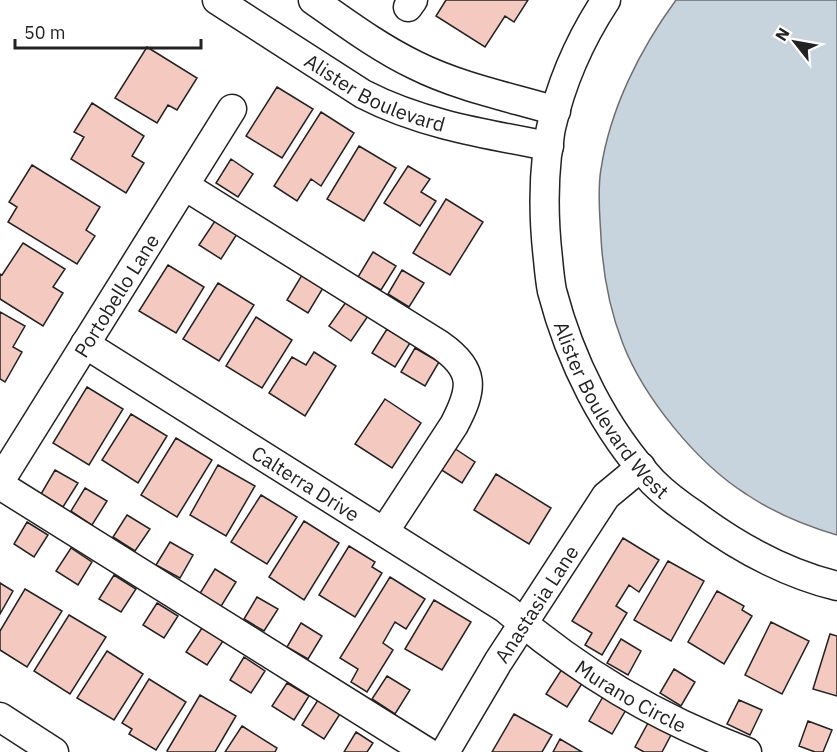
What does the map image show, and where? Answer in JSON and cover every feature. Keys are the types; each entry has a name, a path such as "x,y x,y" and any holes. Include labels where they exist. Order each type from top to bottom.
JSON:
{"street":[{"name":"Alister Boulevard","path":"217,0 363,94 410,116 475,132 552,129"},
{"name":"Alister Boulevard","path":"313,0 382,47 416,66 452,80 552,129"},
{"name":"Alister Boulevard West","path":"606,0 588,28 564,84 552,129 544,209 552,289 574,358 587,386 618,435 655,483 730,540 787,570 837,586"},
{"name":"Portobello Lane","path":"0,483 232,109"},
{"path":"184,186 440,345 455,356 463,366 469,379 464,407 384,532"},
{"name":"Calterra Drive","path":"85,344 506,609 524,624"},
{"name":"Anastasia Lane","path":"445,752 498,662 606,496 641,467"},
{"path":"0,483 428,752"},
{"name":"Murano Circle","path":"524,624 548,644 639,703 713,739 747,752"},
{"path":"0,717 54,752"}],"shaded area":[{"path":"676,0 837,0 837,535 802,523 767,507 728,481 709,465 674,428 644,386 632,365 614,319 603,265 599,195 605,147 628,80 650,39"}],"building":[{"path":"446,0 528,0 514,22 505,16 485,47 436,16"},
{"path":"147,47 197,78 177,110 168,105 157,123 115,98"},
{"path":"277,87 313,109 282,158 246,136"},
{"path":"92,103 144,136 132,156 144,163 126,193 71,159 84,137 74,132"},
{"path":"321,112 354,133 321,186 311,179 297,201 274,186"},
{"path":"359,146 396,168 364,221 327,199"},
{"path":"231,159 253,174 238,197 216,183"},
{"path":"32,165 100,207 86,230 95,236 77,264 8,222 17,207 9,202"},
{"path":"408,166 430,179 421,192 436,201 420,226 384,203"},
{"path":"446,199 483,222 450,275 413,253"},
{"path":"215,221 237,234 221,259 199,245"},
{"path":"23,243 65,269 53,287 63,293 43,326 0,299 0,274 2,275"},
{"path":"373,252 396,266 381,290 358,277"},
{"path":"168,265 204,287 176,333 139,311"},
{"path":"402,270 424,283 409,307 388,294"},
{"path":"302,275 323,288 308,313 287,300"},
{"path":"218,283 254,305 219,361 183,339"},
{"path":"346,302 368,316 351,341 329,326"},
{"path":"0,312 25,326 13,347 22,352 5,382 0,379"},
{"path":"256,317 292,340 262,388 226,366"},
{"path":"387,329 410,343 395,367 372,353"},
{"path":"415,348 439,362 425,386 401,372"},
{"path":"314,352 336,366 305,416 269,393 292,357 306,365"},
{"path":"87,387 123,409 89,465 53,443"},
{"path":"385,399 421,423 392,468 355,444"},
{"path":"131,414 167,436 138,483 102,460"},
{"path":"176,438 212,460 177,517 141,495"},
{"path":"454,448 475,462 462,483 440,469"},
{"path":"218,465 255,486 226,536 190,515"},
{"path":"55,470 78,483 63,507 41,494"},
{"path":"496,474 551,508 529,544 474,510"},
{"path":"85,488 107,501 92,525 71,511"},
{"path":"261,495 297,517 267,564 231,542"},
{"path":"127,515 150,529 135,551 113,537"},
{"path":"304,521 339,543 304,600 269,577"},
{"path":"27,522 48,535 34,557 14,544"},
{"path":"623,538 659,560 639,592 629,585 616,606 627,613 602,655 585,645 592,633 572,621"},
{"path":"170,542 193,555 180,578 156,565"},
{"path":"349,546 375,562 372,567 382,573 355,617 319,595"},
{"path":"71,548 92,562 78,585 56,571"},
{"path":"668,561 704,581 671,641 634,620"},
{"path":"215,569 236,582 220,608 199,595"},
{"path":"114,575 136,589 121,612 99,599"},
{"path":"390,577 425,599 406,629 395,622 383,643 393,650 367,692 351,682 358,669 340,658"},
{"path":"0,583 13,591 0,614"},
{"path":"25,589 62,611 27,667 0,650 0,631"},
{"path":"717,591 744,606 742,610 752,616 724,664 688,642"},
{"path":"257,597 278,609 264,631 244,619"},
{"path":"434,600 471,622 442,670 405,649"},
{"path":"157,603 178,616 164,638 143,625"},
{"path":"69,615 106,637 70,694 34,671"},
{"path":"771,622 809,641 782,694 745,675"},
{"path":"301,623 322,636 308,659 287,647"},
{"path":"202,628 223,641 207,665 186,652"},
{"path":"830,634 837,636 837,696 813,689"},
{"path":"621,639 641,651 628,675 607,663"},
{"path":"107,651 143,674 114,720 77,698"},
{"path":"244,657 265,671 251,693 230,680"},
{"path":"562,669 583,682 567,707 546,694"},
{"path":"674,669 695,682 681,706 660,693"},
{"path":"387,676 410,690 395,714 372,699"},
{"path":"149,679 186,702 156,750 129,734 132,729 122,723"},
{"path":"287,683 309,696 294,720 272,706"},
{"path":"200,695 236,716 215,752 168,752 167,751"},
{"path":"604,695 627,708 612,734 589,721"},
{"path":"318,700 340,714 324,739 302,725"},
{"path":"739,700 762,710 750,735 727,724"},
{"path":"514,714 552,735 542,752 492,752"},
{"path":"808,721 832,730 823,752 815,752 799,746"},
{"path":"648,723 671,735 662,752 644,752 635,747"},
{"path":"242,726 277,748 275,752 225,752"},
{"path":"356,732 373,743 367,752 344,752"},
{"path":"560,739 582,752 553,752"}]}
